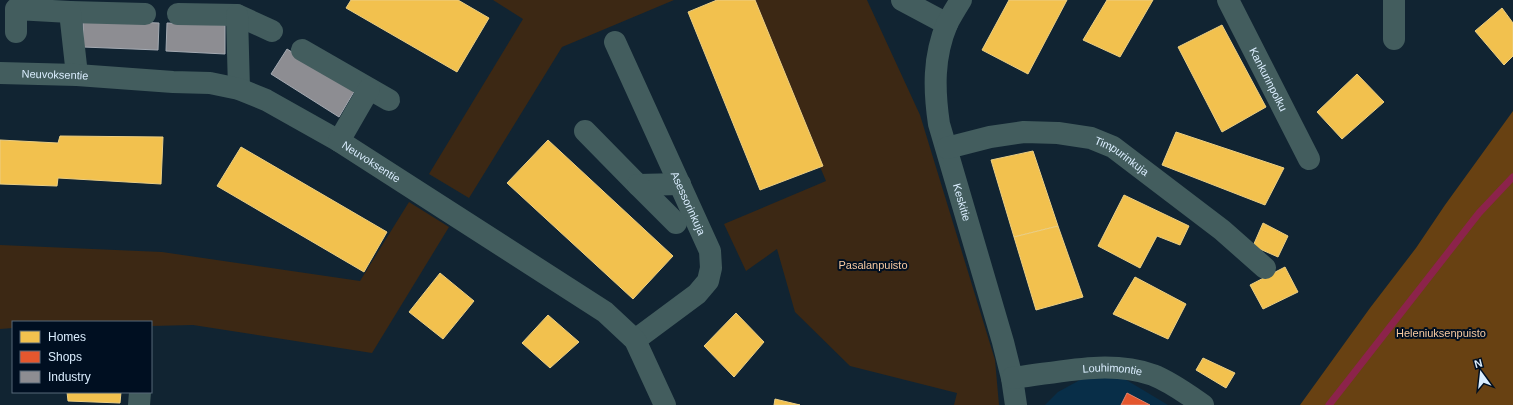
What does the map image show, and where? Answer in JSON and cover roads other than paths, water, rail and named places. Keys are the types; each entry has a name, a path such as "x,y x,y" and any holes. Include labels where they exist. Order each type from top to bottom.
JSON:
{"street":[{"path":"902,0 947,24"},
{"name":"Keskitie","path":"961,0 947,24 938,50 935,74 935,97 939,124 989,290 1012,378 1016,405"},
{"name":"Kankurinpolku","path":"1228,0 1309,159"},
{"path":"1394,0 1394,39"},
{"path":"16,32 16,9 145,14"},
{"path":"70,12 77,75"},
{"path":"178,14 237,15 272,31"},
{"path":"237,15 239,89"},
{"name":"Asessorinkuja","path":"614,42 710,251 711,268 708,281 697,294 635,340"},
{"path":"302,50 389,100"},
{"name":"Neuvoksentie","path":"0,73 77,75 173,82 210,83 239,89 266,100 339,141 605,312 635,340 664,405"},
{"path":"339,141 369,89"},
{"path":"584,131 676,223"},
{"name":"Timpurinkuja","path":"947,148 990,137 1024,132 1058,133 1091,138 1113,147 1222,230 1265,268"},
{"path":"638,186 680,184"},
{"name":"Louhimontie","path":"1012,378 1097,368 1124,368 1154,375 1175,386 1203,405"},
{"path":"139,405 140,393"}],"waterway":[{"path":"1329,405 1479,213 1513,177"}],"park label":[{"name":"Pasalanpuisto","path":"873,265"},
{"name":"Heleniuksenpuisto","path":"1441,333"}]}
